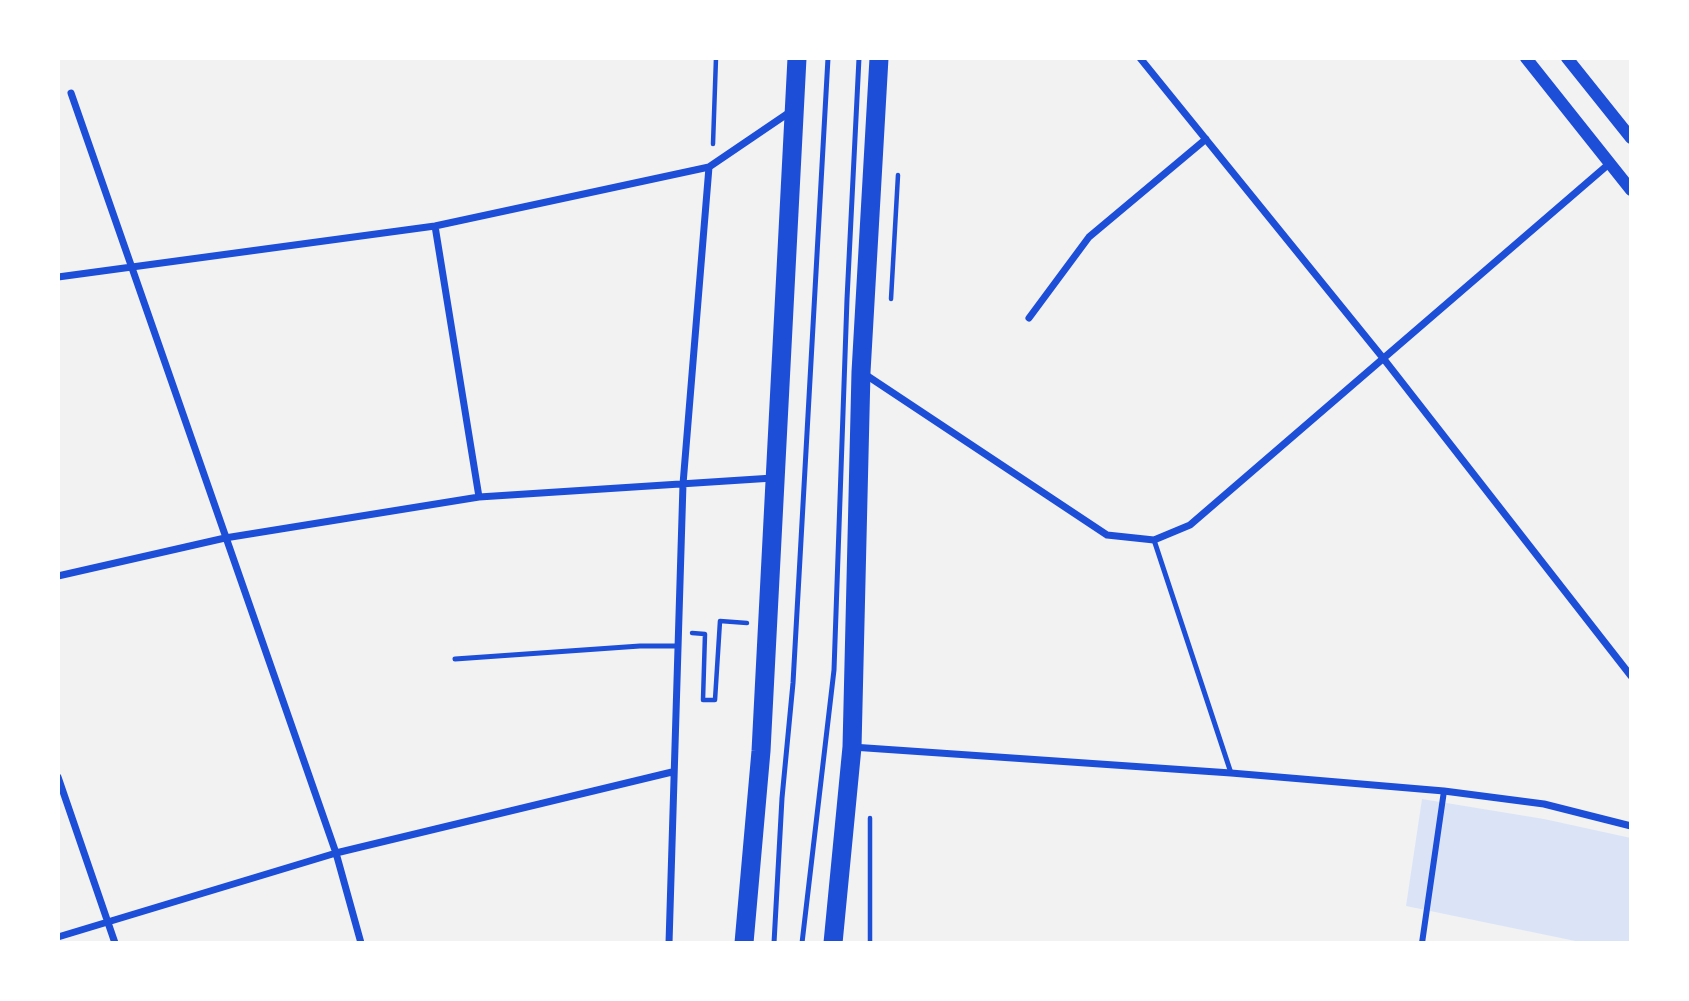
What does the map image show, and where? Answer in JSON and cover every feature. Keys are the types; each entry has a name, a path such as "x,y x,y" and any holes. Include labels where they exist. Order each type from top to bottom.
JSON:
{"highway":[{"path":"744,943 761,751 797,58"},
{"path":"833,943 852,747 861,372 879,58"},
{"path":"842,860 846,943"}],"street":[{"path":"1140,58 1384,358 1631,676"},
{"path":"1526,58 1631,190"},
{"path":"1567,58 1631,138"},
{"path":"71,93 336,853 361,943"},
{"path":"58,277 435,226 709,167 794,110"},
{"path":"1029,318 1089,237 1206,139"},
{"path":"861,372 1107,535 1154,540 1190,525 1610,163"},
{"path":"668,943 683,484 709,167"},
{"path":"435,226 479,497"},
{"path":"58,576 225,538 479,497 774,478"},
{"path":"852,747 1231,773 1444,791 1544,804 1631,826"},
{"path":"58,937 336,853 672,772"},
{"path":"58,777 115,943"},
{"path":"1422,943 1444,791"}],"lane":[{"path":"774,943 782,798 794,669 828,58"},
{"path":"802,943 834,670 847,299 859,58"},
{"path":"1154,540 1231,773"},
{"path":"455,659 640,646 677,646"}],"path":[{"path":"678,632 705,634 703,700 715,700 720,621"}],"shaded area":[{"path":"1422,799 1544,819 1631,838 1631,943 1585,943 1406,906"}]}
